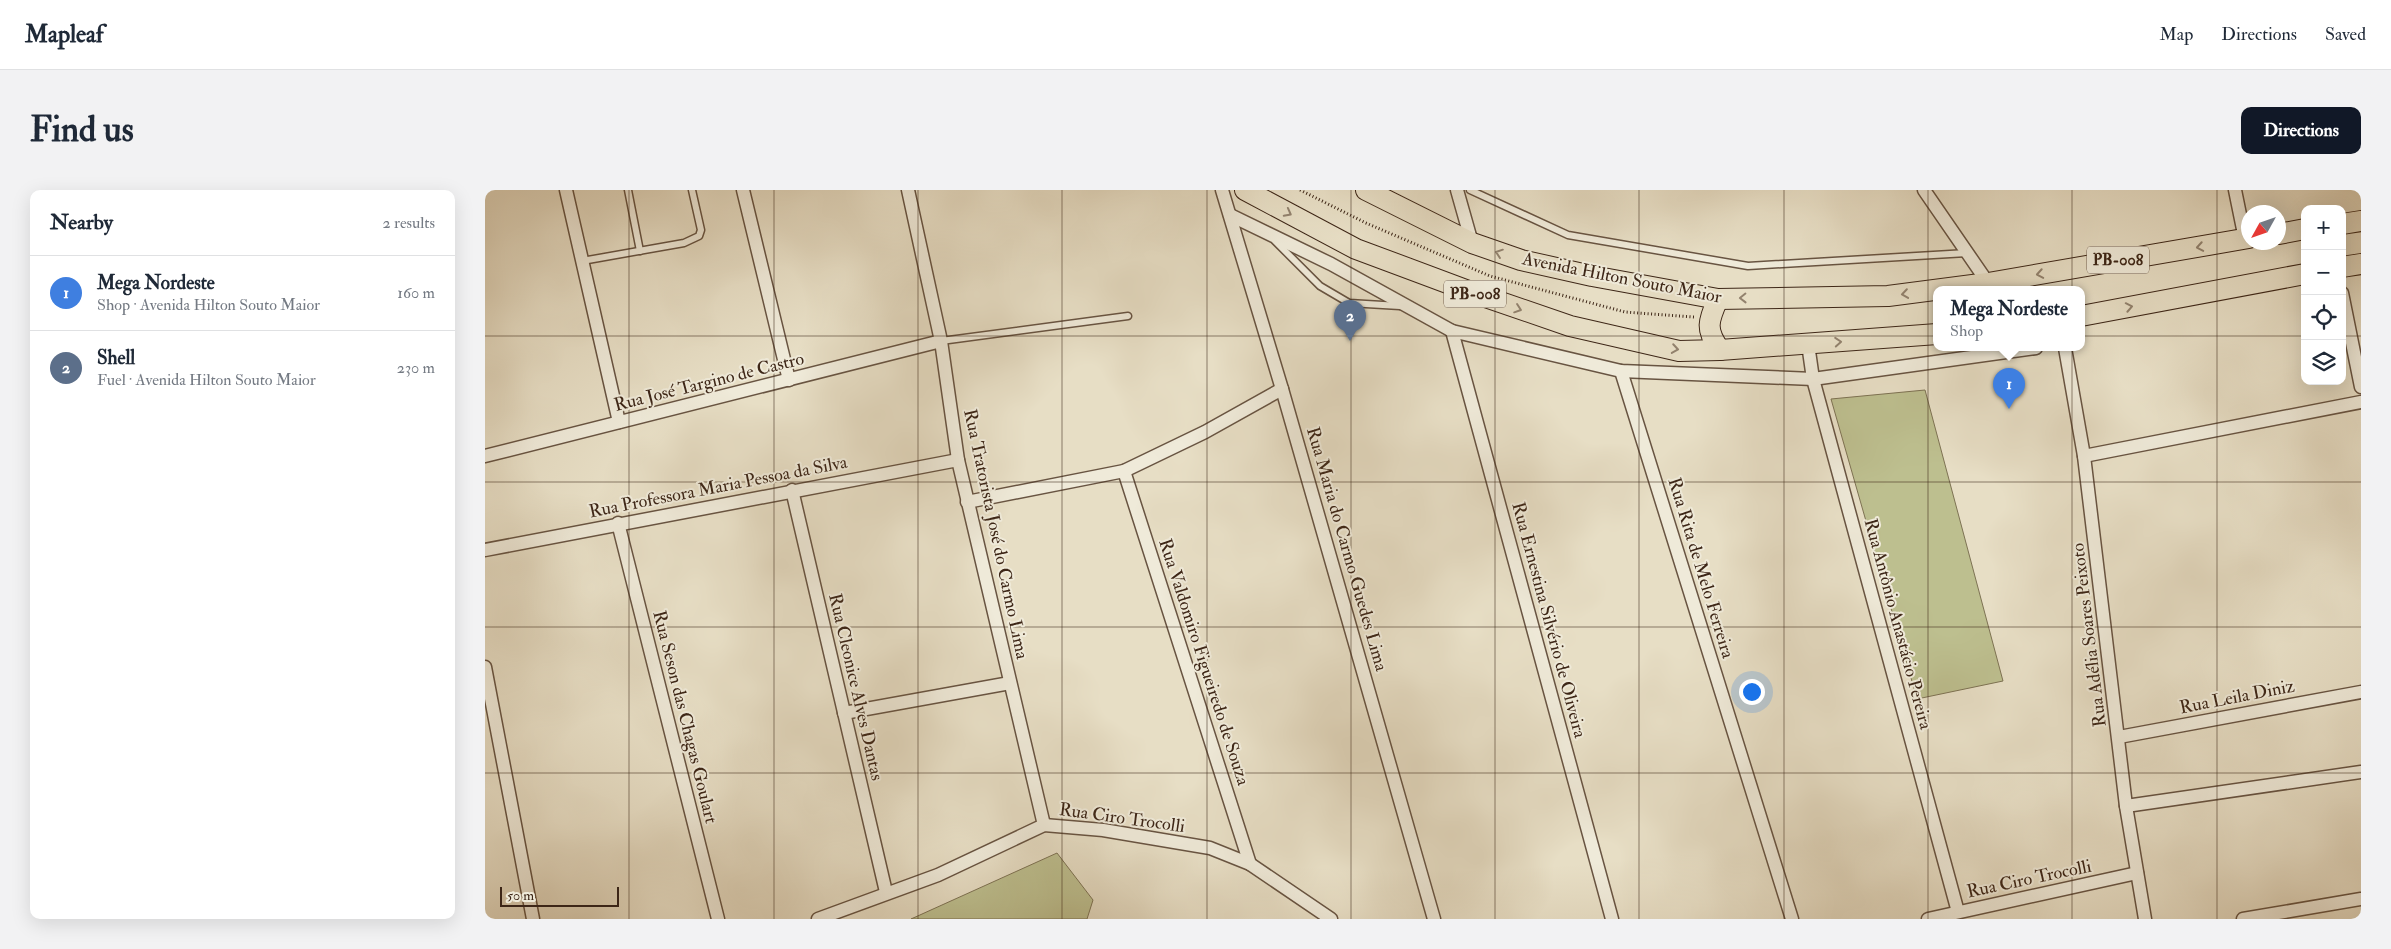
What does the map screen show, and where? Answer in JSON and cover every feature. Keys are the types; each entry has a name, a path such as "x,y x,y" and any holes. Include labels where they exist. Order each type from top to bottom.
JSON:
{"main road":[{"name":"PB-008","path":"1245,190 1356,249 1570,326 1679,351 1720,350 1933,334"},
{"name":"Avenida Hilton Souto Maior","path":"1366,190 1472,243 1521,260 1592,276 1718,299 1888,296 1933,290"},
{"path":"2346,223 2361,221"},
{"path":"2286,233 2301,230"},
{"name":"Avenida Hilton Souto Maior","path":"1965,286 2241,240"},
{"path":"2346,266 2361,264"},
{"path":"2085,315 2301,275"},
{"path":"1718,299 1712,313 1709,332 1720,350"}],"street":[{"path":"566,190 619,422"},
{"path":"743,190 789,380"},
{"name":"Rua Tratorista José do Carmo Lima","path":"908,190 941,341 958,460 1044,825"},
{"name":"Rua Maria do Carmo Guedes Lima","path":"1222,190 1283,389 1434,919"},
{"path":"1457,190 1472,243"},
{"path":"1924,190 1988,283"},
{"path":"2235,190 2241,214"},
{"path":"1231,215 1331,264 1452,331 1621,371 1813,379 2014,351"},
{"path":"2342,295 2361,387"},
{"name":"Rua Ernestina Silvério de Oliveira","path":"1452,331 1612,919"},
{"name":"Rua José Targino de Castro","path":"485,456 941,341"},
{"name":"Rua Antônio Anastácio Pereira","path":"1808,344 1813,379 1958,912"},
{"name":"Rua Adélia Soares Peixoto","path":"2066,351 2084,456 2126,806 2145,919"},
{"name":"Rua Rita de Melo Ferreira","path":"1621,371 1792,919"},
{"path":"967,502 1124,471 1205,432 1283,389"},
{"path":"2084,456 2361,402"},
{"name":"Rua Professora Maria Pessoa da Silva","path":"485,550 792,490 958,460"},
{"name":"Rua Valdomiro Figueiredo de Souza","path":"1124,471 1250,864"},
{"name":"Rua Cleonice Alves Dantas","path":"792,490 886,892"},
{"name":"Rua Seson das Chagas Goulart","path":"618,524 718,919"},
{"path":"485,667 533,919"},
{"path":"844,713 1010,683"},
{"name":"Rua Leila Diniz","path":"2119,737 2361,692"},
{"path":"2126,806 2361,772"},
{"name":"Rua Ciro Trocolli","path":"818,919 886,892 938,875 1044,825 1155,837 1210,848 1250,864 1331,919"},
{"name":"Rua Ciro Trocolli","path":"1928,919 2137,872"},
{"path":"2243,919 2361,899"}],"lane":[{"path":"628,190 640,251"},
{"path":"582,262 684,243 699,236 701,230 692,190"},
{"path":"1471,190 1568,235 1748,266 1968,253"},
{"path":"1267,233 1320,286 1349,302 1408,307"},
{"path":"941,341 1129,316"}],"green space":[{"path":"1925,390 2003,681 1917,699 1831,399"},
{"path":"1057,853 1093,900 1087,919 911,919"}],"place":[{"name":"Shell","path":"1350,341"},
{"name":"Mega Nordeste","path":"2009,409"}]}
